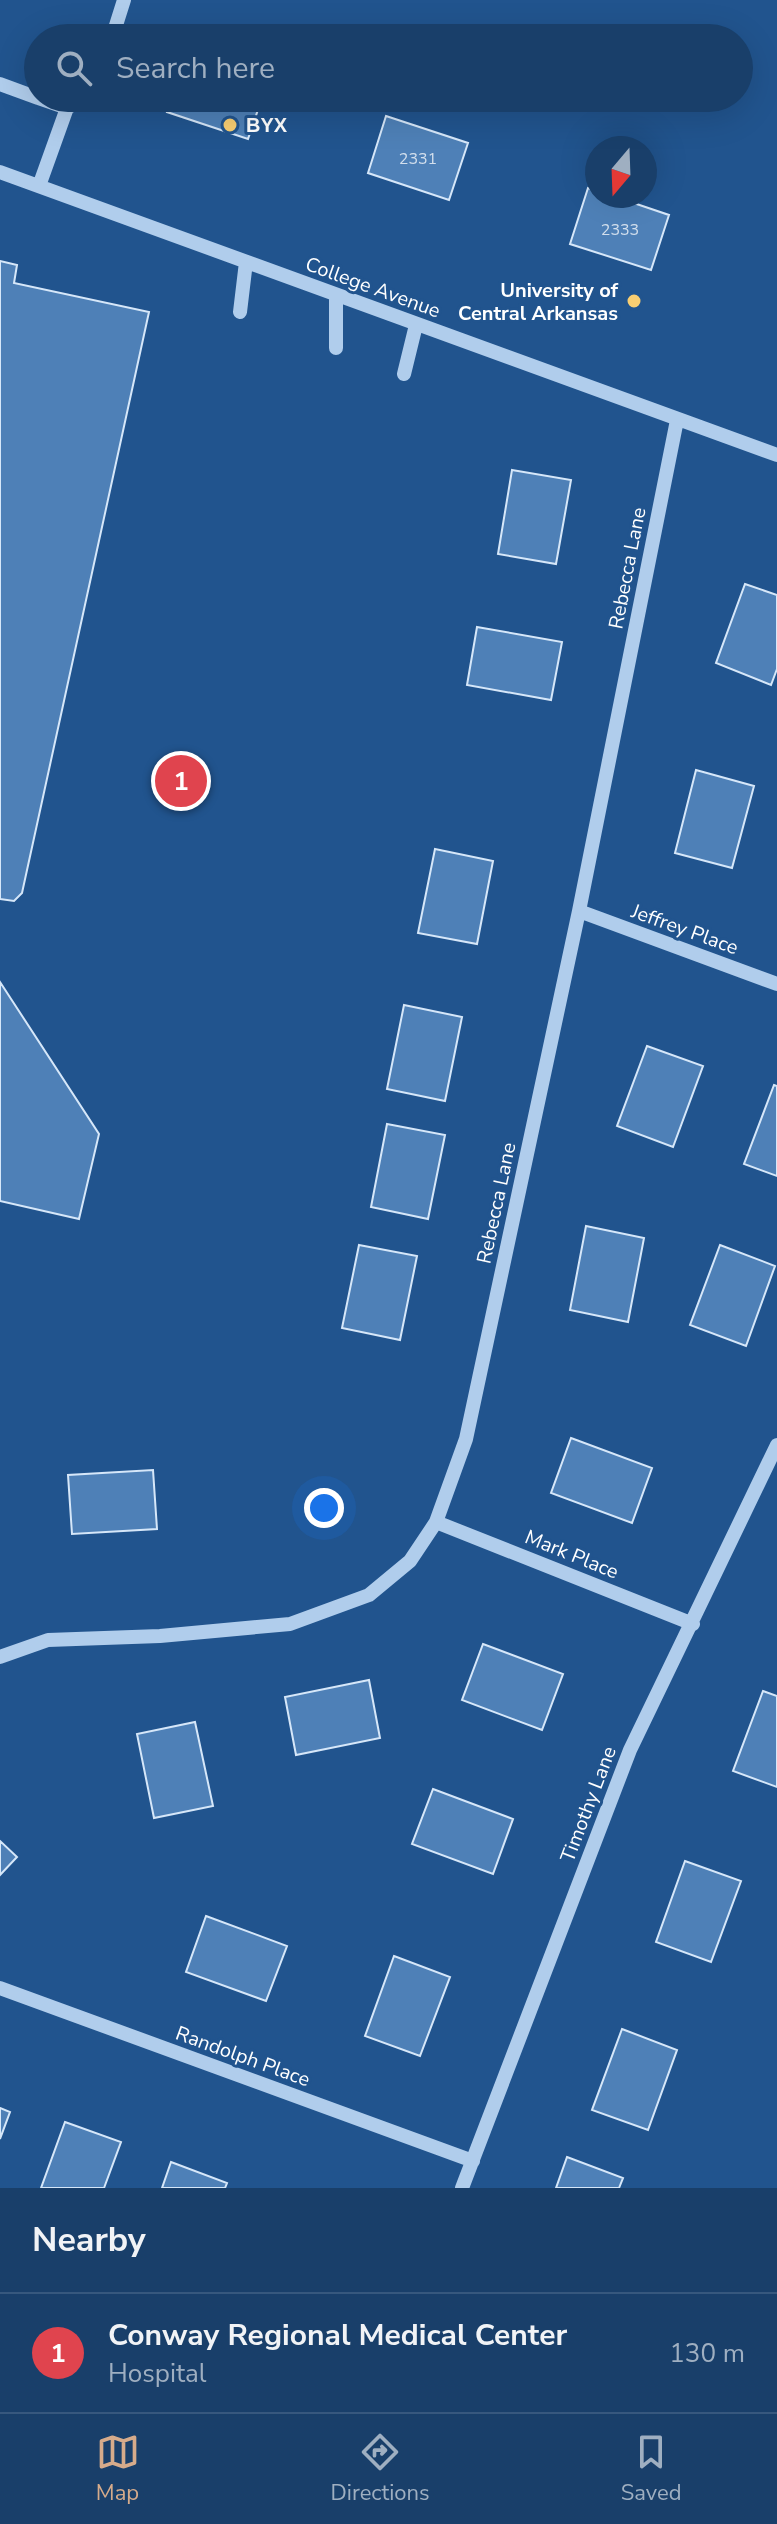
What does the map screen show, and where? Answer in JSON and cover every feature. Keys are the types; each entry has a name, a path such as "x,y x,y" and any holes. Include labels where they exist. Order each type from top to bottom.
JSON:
{"street":[{"path":"116,24 124,0"},
{"path":"0,84 24,93"},
{"path":"39,186 66,112"},
{"name":"College Avenue","path":"0,172 777,455"},
{"path":"240,312 246,262"},
{"path":"336,296 336,348"},
{"path":"404,374 416,325"},
{"name":"Rebecca Lane","path":"0,1657 48,1640 160,1636 290,1624 369,1595 410,1561 436,1522 466,1439 579,911 677,420"},
{"name":"Jeffrey Place","path":"579,911 777,984"},
{"name":"Timothy Lane","path":"462,2188 630,1750 777,1445"},
{"name":"Mark Place","path":"436,1522 693,1624"},
{"name":"Randolph Place","path":"0,1988 473,2161"}],"building":[{"path":"167,112 257,112 248,139"},
{"path":"386,116 468,143 449,200 368,173"},
{"path":"585,197 585,208 648,208 669,215 651,270 570,244"},
{"path":"0,261 17,265 14,283 149,312 22,893 14,901 0,899"},
{"path":"512,470 571,480 556,564 498,554"},
{"path":"745,584 777,595 777,669 771,685 716,663"},
{"path":"477,627 562,642 551,700 467,685"},
{"path":"696,770 754,786 732,868 675,853"},
{"path":"435,849 493,861 477,944 418,933"},
{"path":"0,982 99,1134 79,1219 0,1201"},
{"path":"404,1005 462,1017 445,1101 387,1089"},
{"path":"647,1046 703,1066 673,1147 617,1126"},
{"path":"774,1085 777,1086 777,1176 744,1164"},
{"path":"387,1124 445,1135 428,1219 371,1207"},
{"path":"586,1226 644,1238 628,1322 570,1310"},
{"path":"359,1245 417,1256 400,1340 342,1328"},
{"path":"720,1245 775,1266 746,1346 690,1325"},
{"path":"571,1438 652,1468 632,1523 551,1493"},
{"path":"153,1470 157,1529 72,1534 68,1475"},
{"path":"483,1644 563,1674 542,1730 462,1700"},
{"path":"369,1680 380,1738 296,1755 285,1697"},
{"path":"763,1691 777,1696 777,1787 733,1771"},
{"path":"195,1722 213,1806 154,1818 137,1734"},
{"path":"433,1789 513,1819 493,1874 412,1844"},
{"path":"0,1841 17,1857 0,1875"},
{"path":"685,1861 741,1881 711,1962 656,1942"},
{"path":"206,1916 287,1946 266,2001 186,1972"},
{"path":"394,1956 450,1977 420,2056 365,2036"},
{"path":"622,2029 677,2050 648,2130 592,2110"},
{"path":"0,2108 10,2112 0,2139"},
{"path":"65,2122 121,2142 104,2188 41,2188"},
{"path":"567,2157 623,2178 619,2188 556,2188"},
{"path":"171,2162 227,2183 225,2188 162,2188"}],"place":[{"name":"ΒΥΧ","path":"230,125"},
{"name":"University of Central Arkansas","path":"634,301"},
{"name":"Conway Regional Medical Center","path":"181,781"}]}
